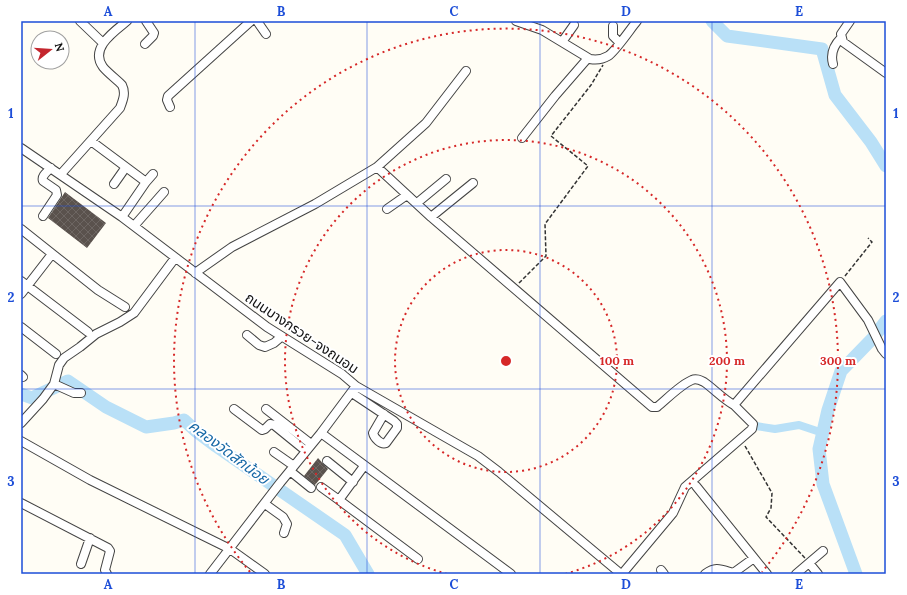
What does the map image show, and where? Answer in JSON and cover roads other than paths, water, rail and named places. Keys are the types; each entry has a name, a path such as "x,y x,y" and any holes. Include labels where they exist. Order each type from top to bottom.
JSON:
{"street":[{"path":"80,21 103,43"},
{"path":"145,44 154,33 146,21"},
{"path":"170,107 167,100 168,96 251,21"},
{"path":"257,21 266,34"},
{"path":"516,21 542,30 588,58 598,60 610,55 637,21"},
{"path":"833,64 832,54 836,42 841,38 843,30 850,21"},
{"path":"61,174 120,108 124,100 124,89 122,85 103,66 100,60 100,49 103,43 121,23"},
{"path":"562,42 574,25"},
{"path":"613,26 613,36 620,43"},
{"path":"841,38 843,42 886,73"},
{"path":"522,138 555,96 588,58"},
{"path":"195,273 226,250 308,208 377,167 426,123 466,71"},
{"path":"91,141 146,182"},
{"name":"ถนนบางกรวย-จงถนอม","path":"21,148 122,217 229,300 280,337 342,374 354,389 210,574"},
{"path":"114,184 126,167"},
{"path":"354,389 478,456 622,574 673,513 685,487 740,440 753,426 753,424 734,405 697,379 685,384 657,407 652,407 431,217 377,167"},
{"path":"43,216 57,195 56,190 43,179 51,168"},
{"path":"122,217 153,174"},
{"path":"417,203 446,179"},
{"path":"431,217 473,183"},
{"path":"134,226 164,192"},
{"path":"387,210 407,195"},
{"path":"21,229 98,290 125,307"},
{"path":"21,294 24,283 52,254"},
{"path":"21,423 43,400 54,384 59,365 64,358 96,334 134,313 175,258"},
{"path":"734,405 840,282 862,310 884,352"},
{"path":"24,283 88,332"},
{"path":"21,328 56,354"},
{"path":"247,335 259,345 265,347 274,344 280,337"},
{"path":"54,384 69,391 81,393"},
{"path":"354,389 384,414"},
{"path":"234,408 262,430 270,424 274,425 308,448"},
{"path":"266,409 308,448"},
{"path":"321,433 512,574"},
{"path":"21,441 90,480 230,549 265,574"},
{"path":"274,452 311,488"},
{"path":"327,462 353,482"},
{"path":"339,500 364,466"},
{"path":"696,486 767,574"},
{"path":"321,487 418,559"},
{"path":"21,503 108,548 110,551 105,570 107,574"},
{"path":"264,504 284,517 287,524 284,533"},
{"path":"81,564 90,538"},
{"path":"796,574 823,551"},
{"path":"705,574 712,569 718,568 732,574 754,558"},
{"path":"809,563 818,574"}],"waterway":[{"path":"712,21 727,36 822,49 835,95 871,142 886,166"},
{"path":"856,574 823,484 819,449 828,410 841,371 873,338 886,321"},
{"name":"คลองวัดสักน้อย","path":"21,394 32,398 68,381 106,407 146,427 184,420 216,446 345,535 368,574"},
{"path":"756,426 775,429 799,425 823,433"}]}
